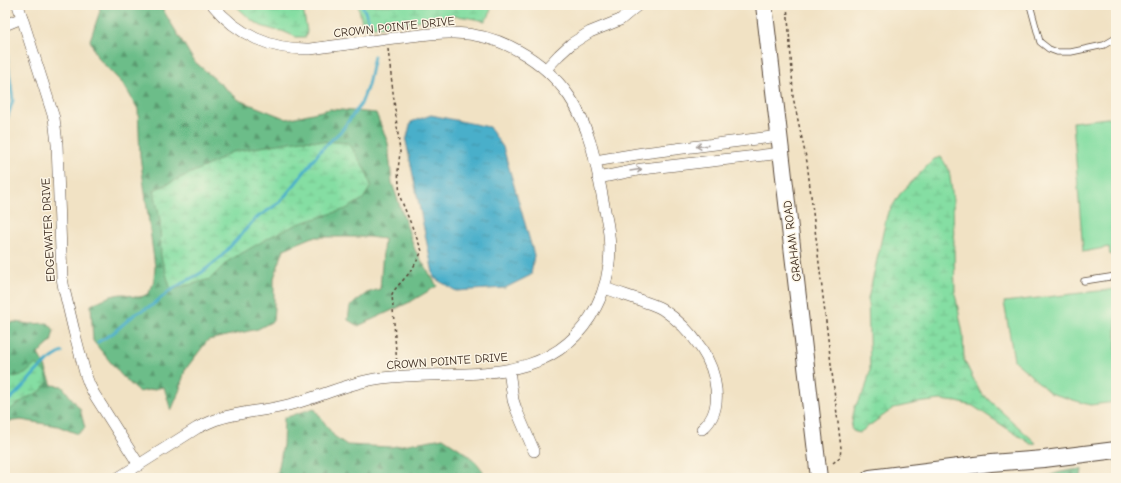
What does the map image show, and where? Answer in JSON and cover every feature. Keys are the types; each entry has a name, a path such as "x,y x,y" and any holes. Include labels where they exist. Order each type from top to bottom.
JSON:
{"main road":[{"name":"GRAHAM ROAD","path":"764,5 819,478"},
{"path":"870,478 991,463 1044,460 1116,450"}],"street":[{"name":"EDGEWATER DRIVE","path":"18,5 54,118 57,144 62,278 85,373 94,394 139,465"},
{"name":"CROWN POINTE DRIVE","path":"118,478 197,428 220,418 282,407 371,380 395,377 493,372 509,370 532,364 546,358 566,345 581,330 599,302 609,271 611,248 608,225 595,162 588,137 570,97 546,69 526,54 506,44 488,38 472,34 454,33 433,34 310,49 277,46 245,33 221,14 213,5"},
{"path":"546,69 571,44 590,32 620,20 638,5"},
{"path":"5,25 22,18"},
{"path":"595,162 661,150 780,136"},
{"path":"718,144 720,160"},
{"path":"661,150 663,167"},
{"path":"598,178 635,170 782,153"},
{"path":"604,288 661,308 680,323 691,334 702,349 711,368 716,385 717,396 714,414 702,429"},
{"path":"509,370 513,400 534,451"}],"lane":[{"path":"1030,5 1040,42 1049,49 1057,52 1071,52 1104,45 1116,38"},
{"path":"1084,281 1116,276"}],"path":[{"path":"787,5 793,97 807,162 841,448 840,457 833,463"},
{"path":"388,49 400,152 398,171 400,197 422,251 411,271 404,280 397,285 392,294 398,366"}],"green space":[{"path":"99,5 160,5 194,61 239,100 287,119 330,109 376,113 388,143 392,183 415,250 437,286 410,302 358,326 348,320 350,306 367,293 380,289 384,239 369,237 313,237 284,249 274,278 273,321 258,329 208,340 185,370 179,392 171,411 164,387 139,392 122,376 93,341 91,305 120,294 136,297 146,294 152,287 155,267 140,156 138,109 124,85 97,57 90,40 100,11"},
{"path":"235,5 304,5 303,9 307,31 306,37 296,37 282,31 261,26 250,19"},
{"path":"358,5 492,5 489,16 485,21 452,16 430,18 396,25 363,27"},
{"path":"1116,117 1116,254 1110,255 1109,247 1083,252 1073,122"},
{"path":"302,140 349,143 366,171 371,186 363,199 346,209 298,224 272,236 228,261 210,279 171,290 161,257 160,220 154,190 211,164 232,152"},
{"path":"941,157 949,170 953,199 955,293 963,334 964,360 980,392 1036,443 1031,444 973,406 940,400 894,408 859,433 853,431 851,428 855,406 865,390 870,371 868,299 887,215 900,194 934,159"},
{"path":"1116,289 1116,402 1090,405 1050,393 1014,360 1004,302"},
{"path":"14,322 30,324 48,323 54,330 51,342 38,354 45,366 52,385 62,386 80,409 85,428 78,434 58,426 21,420 5,422 5,325"},
{"path":"36,364 46,373 48,382 41,391 25,399 5,413 5,379 25,374"},
{"path":"314,408 334,436 347,445 391,447 443,438 462,450 474,460 486,478 267,478 278,472 283,445 284,418"},
{"path":"1082,469 1081,478 1045,478 1058,473"}],"water":[{"path":"431,115 489,127 503,147 534,255 531,275 505,288 456,291 434,278 406,141 411,122"}],"waterway":[{"path":"362,5 370,23"},
{"path":"5,42 13,100 5,125"},
{"path":"98,342 113,333 135,314 151,306 171,290 201,273 219,259 255,219 279,203 321,150 342,130 361,104 368,85 374,56"},
{"path":"5,403 17,393 43,365 62,352"}]}
